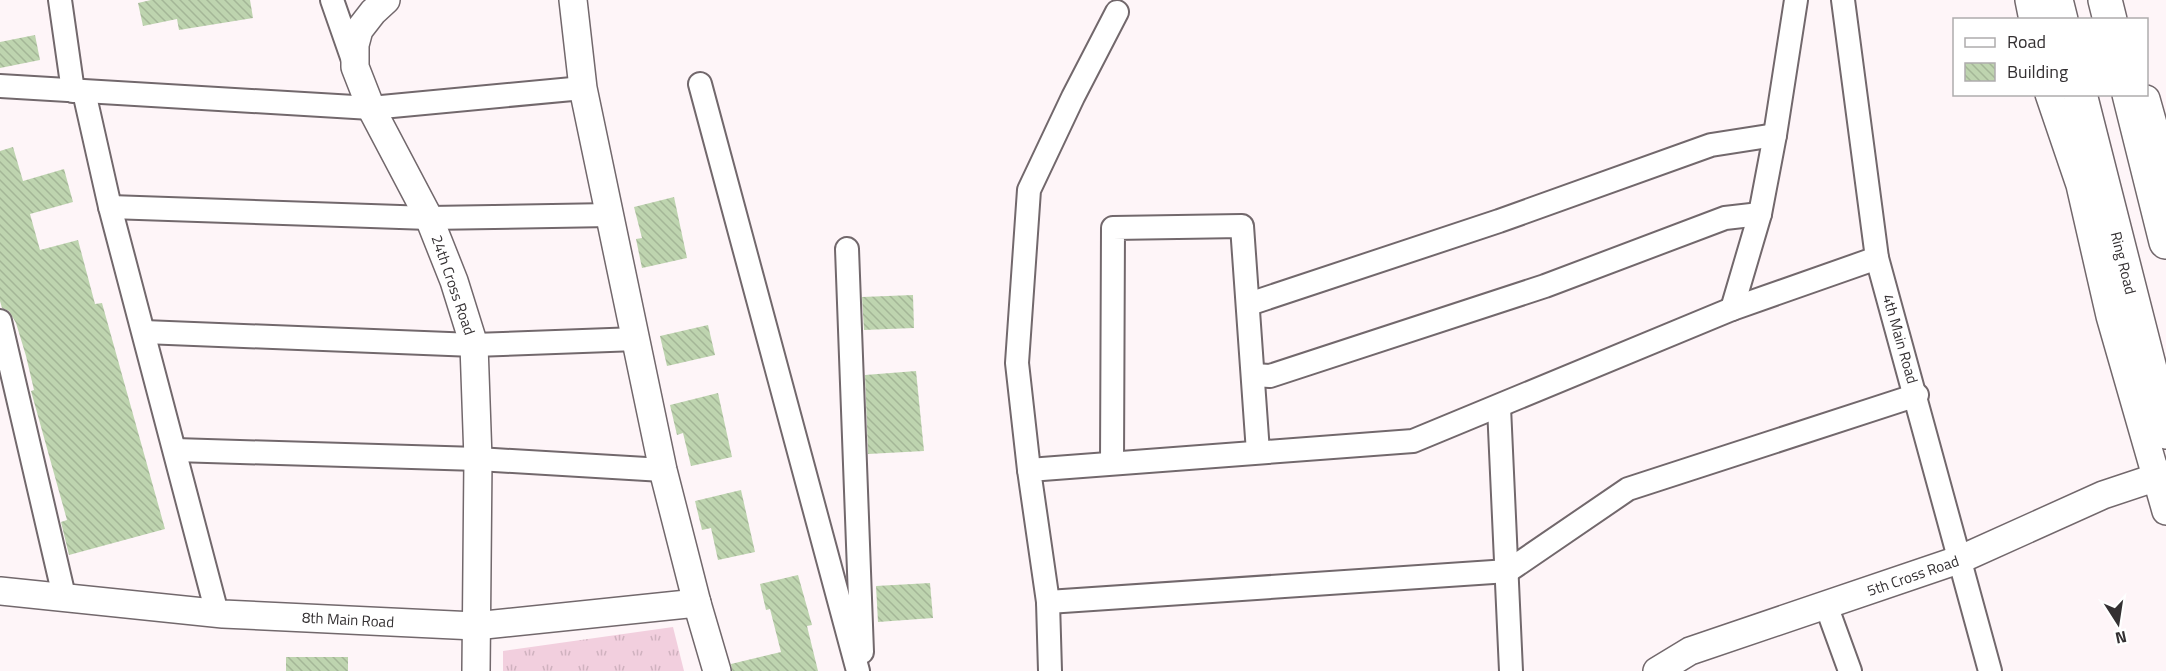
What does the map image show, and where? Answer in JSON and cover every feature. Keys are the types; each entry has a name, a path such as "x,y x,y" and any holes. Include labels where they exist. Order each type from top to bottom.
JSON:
{"highway":[{"path":"2056,0 2060,18"},
{"path":"2105,0 2110,18"},
{"name":"Ring Road","path":"2081,96 2166,432"},
{"path":"2130,96 2166,242"}],"street":[{"path":"60,0 79,92 217,614"},
{"path":"332,0 355,67"},
{"name":"24th Cross Road","path":"386,0 359,30 355,45 355,67 371,108 429,218 454,281 474,345 478,459 476,671"},
{"path":"573,0 583,88 663,470 717,671"},
{"path":"1732,309 1760,214 1796,0"},
{"name":"4th Main Road","path":"1843,0 1877,258 1917,395 1990,671"},
{"path":"2029,0 2033,18"},
{"path":"2120,0 2124,18"},
{"path":"1050,671 1048,602 1029,470 1017,363 1029,190 1117,12"},
{"path":"700,84 858,671"},
{"path":"0,86 371,108 583,88"},
{"path":"2050,96 2080,185 2110,316 2162,475 2166,512"},
{"path":"2146,96 2166,170"},
{"path":"1249,304 1499,221 1711,145 1775,135"},
{"path":"110,207 429,218 611,215"},
{"path":"1253,375 1270,376 1545,286 1725,218 1760,214"},
{"path":"1112,463 1113,228 1242,226 1258,453"},
{"path":"847,249 863,671"},
{"path":"1029,470 1413,441 1732,309 1877,258"},
{"path":"0,321 11,406 64,596"},
{"path":"144,332 474,345 637,339"},
{"path":"1048,602 1508,571 1628,489 1917,395"},
{"path":"1499,407 1511,671"},
{"path":"175,450 478,459 663,470"},
{"name":"5th Cross Road","path":"1657,671 1690,651 1961,559 2103,495 2162,475"},
{"name":"8th Main Road","path":"0,591 217,614 475,626 697,603"},
{"path":"1826,605 1850,671"}],"green space":[{"path":"673,627 684,671 503,671 503,651"}],"building":[{"path":"151,0 250,0 253,18 179,30 177,19 143,26 138,3"},
{"path":"35,35 40,60 0,68 0,42"},
{"path":"13,147 23,181 64,169 73,202 30,214 40,250 78,240 95,304 102,303 165,529 69,555 61,522 67,520 31,391 34,390 26,356 16,323 9,311 2,308 0,301 0,151"},
{"path":"674,197 687,258 642,268 636,239 642,238 634,207"},
{"path":"913,295 914,328 864,330 862,297"},
{"path":"708,325 715,355 667,366 660,336"},
{"path":"916,371 924,451 868,454 865,375"},
{"path":"718,393 732,457 691,466 683,433 677,435 670,405"},
{"path":"741,490 755,552 718,560 711,528 702,530 695,501"},
{"path":"798,575 812,625 807,626 818,671 732,671 731,664 781,652 770,609 766,610 760,584"},
{"path":"930,583 933,618 878,622 876,586"},
{"path":"286,657 348,657 348,671 286,671"}]}
